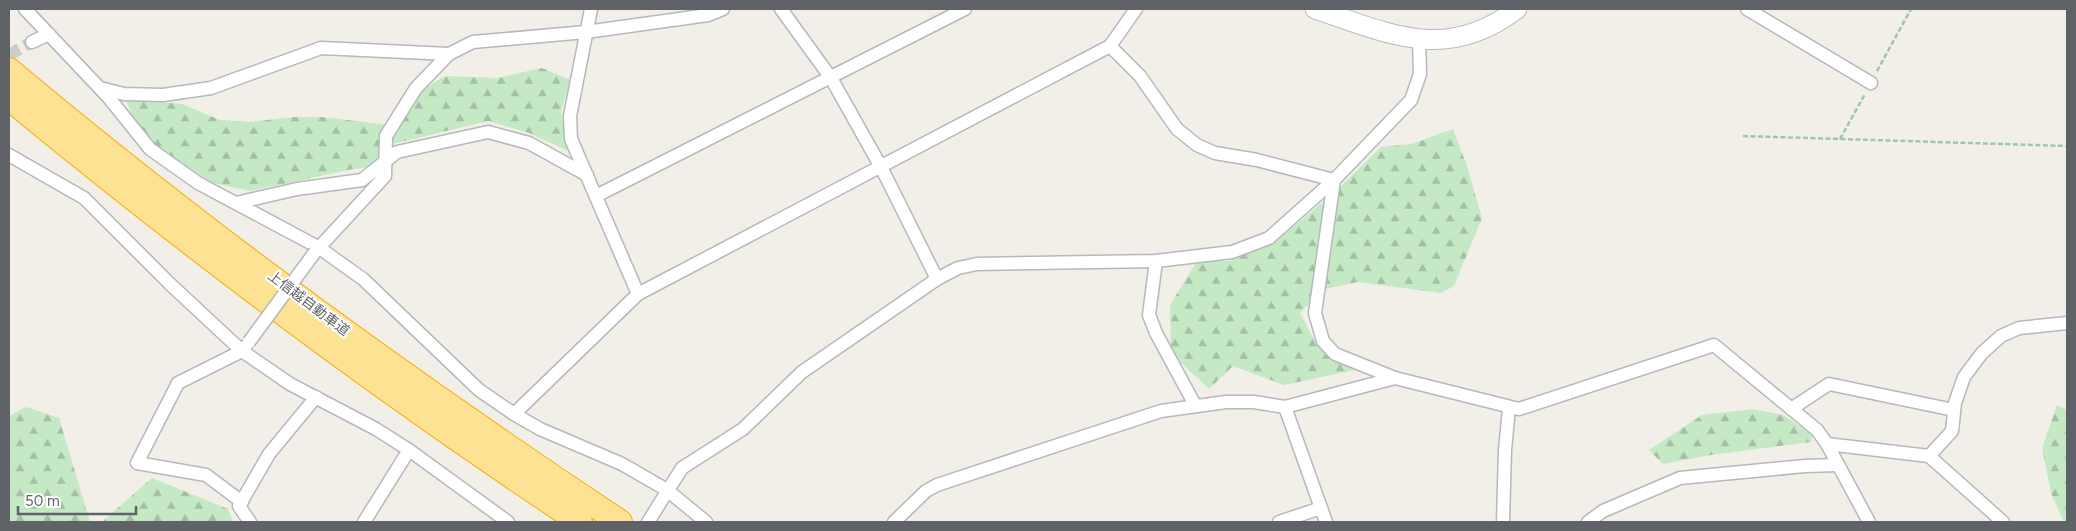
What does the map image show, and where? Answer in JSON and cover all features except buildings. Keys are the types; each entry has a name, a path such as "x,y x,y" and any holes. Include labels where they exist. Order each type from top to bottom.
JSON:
{"highway":[{"name":"上信越自動車道","path":"9,70 156,187 313,307 479,427 620,522"},
{"name":"上信越自動車道","path":"9,98 143,207 300,326 463,444 580,522"}],"street":[{"path":"25,9 100,88 150,149 198,183 316,249 363,279 479,390 514,414 540,428 622,464 706,522"},
{"path":"591,9 570,116 571,139 638,294"},
{"path":"242,502 206,475 137,462 178,383 246,347 316,249 385,176 386,136 416,88 449,54 473,42 586,32 708,15 723,9"},
{"path":"781,9 832,78 881,167 936,279"},
{"path":"596,196 965,9"},
{"path":"514,414 638,294 1110,46 1136,9"},
{"path":"1315,9 1389,33 1419,40 1442,41 1476,32 1517,9"},
{"path":"1747,9 1871,83"},
{"path":"32,42 48,34"},
{"path":"648,522 682,468 743,429 802,372 936,279 958,268 995,262 1156,261 1232,252 1269,238 1334,180 1411,100 1420,74 1419,40"},
{"path":"1110,46 1140,76 1177,129 1197,145 1215,153 1257,160 1334,180"},
{"path":"100,88 124,94 164,95 211,88 321,48 449,54"},
{"path":"236,203 297,189 362,180 385,164 397,152 488,132 529,143 587,175"},
{"path":"9,155 84,198 246,347 290,384 376,429 409,450 508,522"},
{"path":"1334,180 1315,314 1323,341 1336,354 1395,378 1519,409 1714,346 1817,430 1827,444 1869,522"},
{"path":"1156,261 1149,315 1156,333 1195,405"},
{"path":"1929,456 1952,430 1954,410 1964,377 1982,353 2001,336 2019,328 2061,322 2067,323"},
{"path":"894,522 926,491 938,485 1160,411 1195,405 1254,402 1285,407 1395,378"},
{"path":"1791,409 1829,384 1954,410"},
{"path":"250,522 239,506 269,454 316,398"},
{"path":"1285,407 1326,522"},
{"path":"1503,522 1505,450 1509,408"},
{"path":"1827,444 1929,456 2003,522"},
{"path":"364,522 409,450"},
{"path":"1588,522 1603,511 1680,478 1805,466 1838,465"},
{"path":"1279,522 1321,508"}],"path":[{"path":"1743,136 2067,146"}],"green space":[{"path":"542,68 570,80 561,112 568,151 529,133 488,121 392,144 372,167 353,169 251,191 213,183 156,149 132,117 126,99 182,104 220,120 250,122 293,117 322,117 389,125 413,96 445,76 497,78"},
{"path":"1453,129 1467,166 1482,218 1454,286 1441,293 1357,282 1321,290 1300,313 1318,347 1355,370 1284,385 1233,366 1209,389 1171,353 1170,305 1197,261 1229,261 1276,241 1334,193 1381,147 1412,144"},
{"path":"2057,405 2067,410 2067,522 2064,522 2051,493 2042,448"},
{"path":"26,407 59,418 90,522 9,522 9,416"},
{"path":"1753,409 1783,415 1813,435 1811,442 1711,455 1663,464 1649,450 1702,415"},
{"path":"152,478 228,509 233,522 102,522"}],"tunnel":[{"path":"9,55 32,42"}]}
